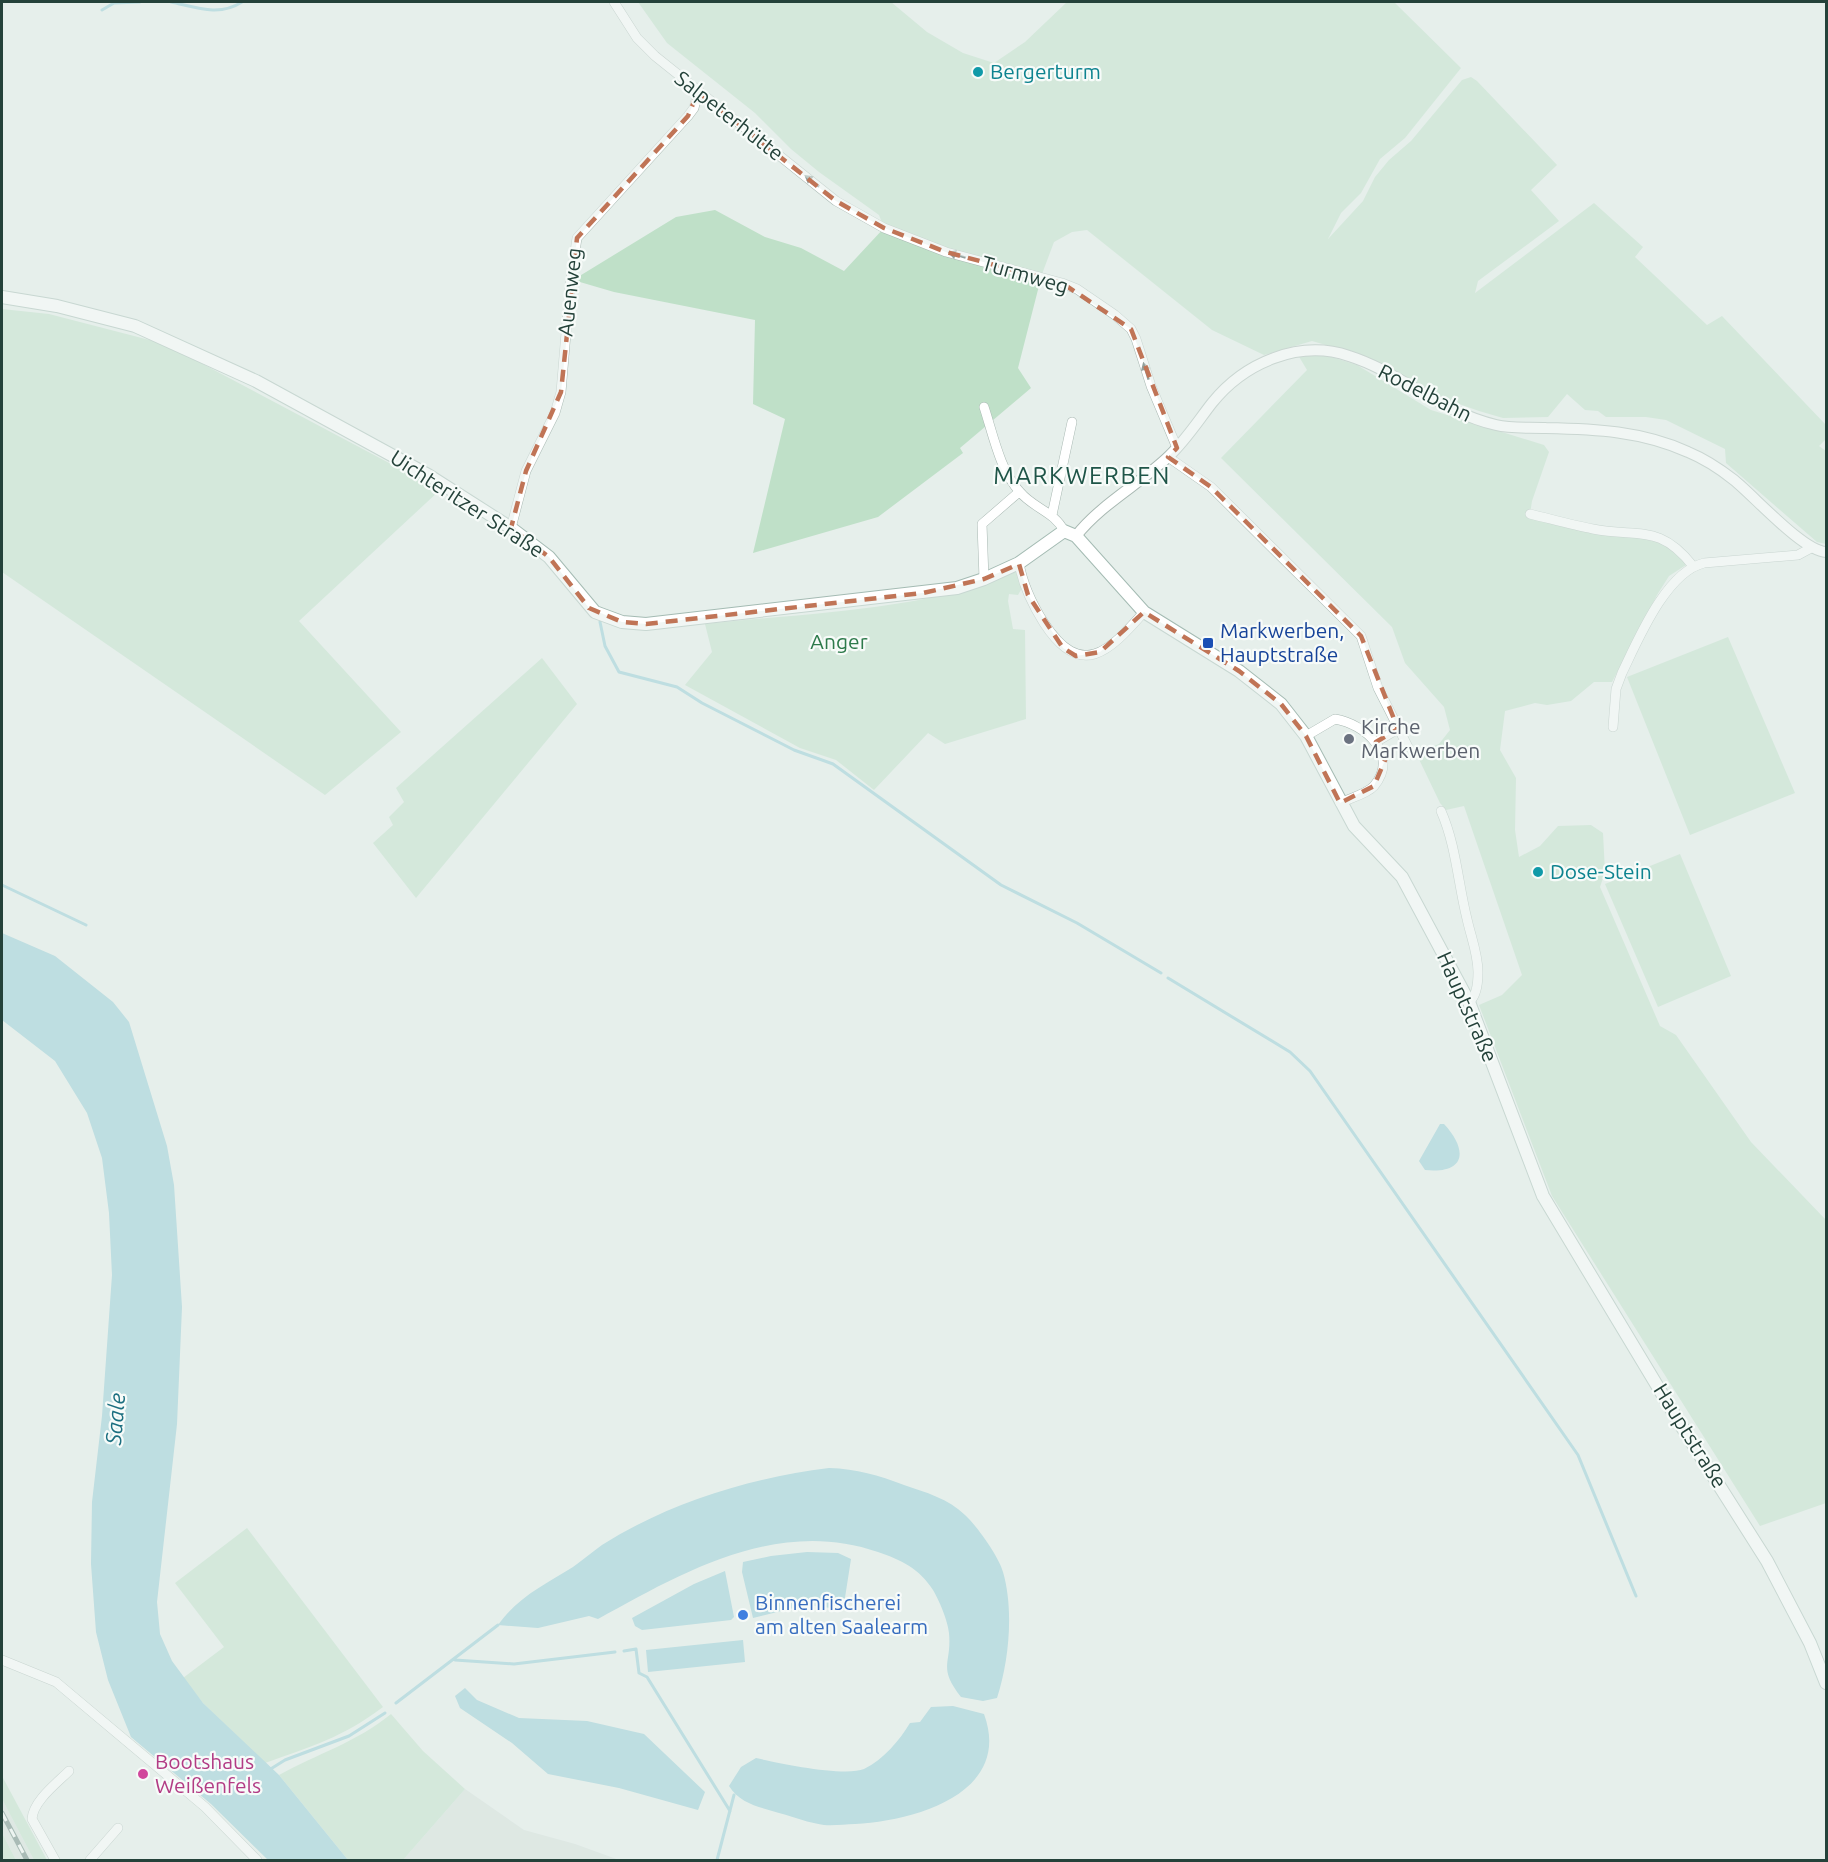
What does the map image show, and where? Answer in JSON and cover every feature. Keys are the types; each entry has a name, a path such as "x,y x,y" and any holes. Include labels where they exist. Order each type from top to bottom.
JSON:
{"main road":[{"name":"Uichteritzer Straße","path":"2,297 57,306 135,326 256,381 351,431 511,528 549,557 590,608 622,622 646,624 871,600 957,588 1019,563 1070,533"},
{"name":"Hauptstraße","path":"1070,533 1144,612 1263,688 1281,704 1306,736 1340,803 1361,835 1402,877 1469,1002 1543,1196 1682,1427 1770,1567 1807,1635 1827,1683"}],"street":[{"name":"Salpeterhütte","path":"614,2 637,38 654,56 837,201 860,214"},
{"name":"Auenweg","path":"511,528 526,471 555,413 561,392 570,286 577,237 688,116 694,108 698,92"},
{"name":"Turmweg","path":"860,214 907,239 1062,283 1077,289 1115,315 1131,329 1136,339 1151,386 1177,447"},
{"name":"Rodelbahn","path":"1070,533 1168,457 1228,387 1257,366 1289,352 1311,349 1329,350 1367,363 1435,402 1471,418 1499,426 1615,430 1644,436 1688,451 1732,479 1811,548 1827,552"},
{"path":"984,407 1004,463 1019,492 1052,515 1070,533"},
{"path":"1052,515 1072,422"},
{"path":"1168,457 1205,482 1361,636 1378,688 1408,747"},
{"path":"984,579 982,524 1019,492"},
{"path":"1530,514 1595,530 1647,533 1676,545 1693,566"},
{"path":"1613,727 1616,688 1627,663 1671,585 1693,566 1797,555 1811,548"},
{"path":"1019,563 1028,595 1041,618 1063,648 1076,656 1100,652 1114,644 1144,612"},
{"path":"1306,736 1335,719 1345,721 1376,742 1385,760 1374,786 1340,803"},
{"path":"1376,742 1398,729"},
{"path":"1441,811 1449,831 1467,922 1476,951 1478,972 1476,992 1469,1002"},
{"path":"2,1660 56,1682 205,1807 257,1860"},
{"path":"55,1860 32,1819 33,1812 69,1771"},
{"path":"90,1860 118,1828"}],"highlighted area":[{"path":"698,92 836,201 884,228 946,252 1062,283 1131,329 1177,448 1168,457 1211,487 1361,636 1398,729 1376,742 1385,760 1374,786 1340,803 1306,736 1281,704 1239,671 1144,612 1100,652 1076,656 1063,648 1028,595 1019,564 984,579 923,593 646,624 622,622 589,608 549,557 511,528 526,471 561,392 577,238 688,116"}],"shaded area":[{"path":"465,1789 524,1830 575,1844 619,1860 403,1860"},
{"path":"2,1799 34,1860 16,1860 2,1833"}],"green space":[{"path":"638,2 891,2 927,32 963,53 994,63 1025,42 1067,2 1394,2 1461,68 1405,138 1380,159 1361,193 1341,213 1328,239 1363,201 1375,177 1389,160 1411,141 1462,80 1471,77 1557,165 1531,190 1559,221 1478,281 1475,293 1594,203 1643,247 1635,257 1707,325 1722,316 1826,425 1826,439 1819,446 1826,451 1826,544 1817,542 1726,463 1725,449 1666,420 1646,417 1606,417 1598,411 1585,410 1567,394 1548,417 1503,418 1445,399 1368,357 1312,341 1264,355 1212,330 1087,230 1072,232 1054,242 1042,274 1018,368 1031,388 960,448 963,453 878,517 753,553 785,419 753,404 755,320 614,292 573,280 676,217 715,210 765,237 801,248 844,271 884,228 879,215 819,172 791,149 755,113 667,43"},
{"path":"2,309 49,314 165,344 440,490 299,621 401,732 325,795 2,572"},
{"path":"1322,354 1357,365 1431,410 1544,445 1549,452 1532,501 1530,514 1586,528 1634,533 1656,538 1676,553 1686,565 1669,576 1612,682 1594,682 1571,701 1547,705 1535,703 1505,711 1500,750 1516,778 1515,830 1519,857 1540,846 1558,826 1591,825 1603,833 1605,872 1600,887 1660,1026 1676,1035 1751,1142 1826,1220 1826,1503 1760,1526 1552,1196 1479,1005 1502,995 1522,975 1464,806 1446,810 1440,803 1416,753 1439,744 1450,730 1444,707 1405,663 1392,627 1221,458 1307,370 1298,355"},
{"name":"Anger","path":"1016,572 1022,588 1018,595 1009,594 1008,601 1013,629 1025,630 1026,719 945,744 928,733 874,790 836,760 800,748 685,685 712,652 705,624 903,603 980,585"},
{"path":"1728,637 1795,793 1690,835 1627,677"},
{"path":"542,658 577,704 416,898 373,843 393,825 389,817 404,802 396,788"},
{"path":"1680,854 1731,976 1658,1007 1605,884"},
{"path":"247,1528 383,1707 340,1734 265,1763 203,1703 183,1678 224,1647 175,1583"},
{"path":"391,1714 423,1751 465,1789 403,1860 348,1860 279,1775 351,1740"},
{"path":"2,1776 47,1860 34,1860 2,1799"},
{"path":"2,1833 16,1860 2,1860"}],"water":[{"name":"Saale","path":"2,933 55,956 113,1002 129,1022 167,1146 174,1185 182,1307 177,1424 157,1602 160,1634 172,1661 203,1703 279,1775 348,1860 268,1860 211,1804 131,1737 108,1680 96,1632 91,1564 92,1502 102,1416 112,1275 109,1213 102,1158 87,1113 55,1061 2,1020"},
{"path":"1440,1124 1444,1124 1457,1143 1460,1151 1459,1159 1448,1168 1425,1170 1419,1161"},
{"path":"829,1468 876,1475 920,1490 959,1509 981,1534 1001,1566 1008,1603 1009,1635 1005,1668 997,1698 983,1701 961,1697 954,1687 947,1671 949,1633 947,1623 935,1594 922,1576 894,1558 841,1543 804,1541 768,1545 732,1555 664,1584 598,1619 589,1616 538,1628 498,1625 532,1592 573,1567 602,1545 655,1516 740,1485"},
{"path":"807,1552 838,1553 851,1559 844,1604 840,1609 806,1605 753,1618 742,1572 743,1562"},
{"path":"725,1571 734,1617 731,1620 642,1630 635,1626 632,1618 694,1584"},
{"path":"743,1640 745,1662 648,1672 646,1650"},
{"path":"465,1688 477,1700 519,1718 587,1721 644,1734 705,1792 698,1810 619,1788 548,1774 512,1743 460,1708 455,1696"},
{"path":"953,1706 984,1714 989,1741 985,1764 972,1783 953,1798 930,1809 879,1822 824,1825 751,1804 739,1797 729,1786 741,1767 756,1758 827,1770 864,1769 890,1749 910,1723 920,1722 931,1707"}],"waterway":[{"path":"102,10 114,3 140,2"},
{"path":"171,2 207,10 225,9 242,2"},
{"path":"600,622 605,646 619,672 677,687 702,703 794,750 833,764 1001,885 1077,923 1161,973"},
{"path":"2,885 86,925"},
{"path":"1168,978 1290,1052 1310,1071 1578,1455 1636,1596"},
{"path":"396,1703 498,1625"},
{"path":"624,1651 636,1649 639,1673 647,1677 730,1811"},
{"path":"455,1660 514,1664 615,1652"},
{"path":"269,1770 285,1760 349,1736 385,1713"},
{"path":"717,1860 734,1795"}],"railway":[{"path":"2,1813 27,1860"}],"place":[{"name":"Bergerturm","path":"978,72"},
{"name":"Markwerben, Hauptstraße","path":"1208,643"},
{"name":"Kirche Markwerben","path":"1349,739"},
{"name":"Dose-Stein","path":"1538,872"},
{"name":"Binnenfischerei am alten Saalearm","path":"743,1615"},
{"name":"Bootshaus Weißenfels","path":"143,1774"}],"district":[{"name":"MARKWERBEN","path":"1082,476"}]}
